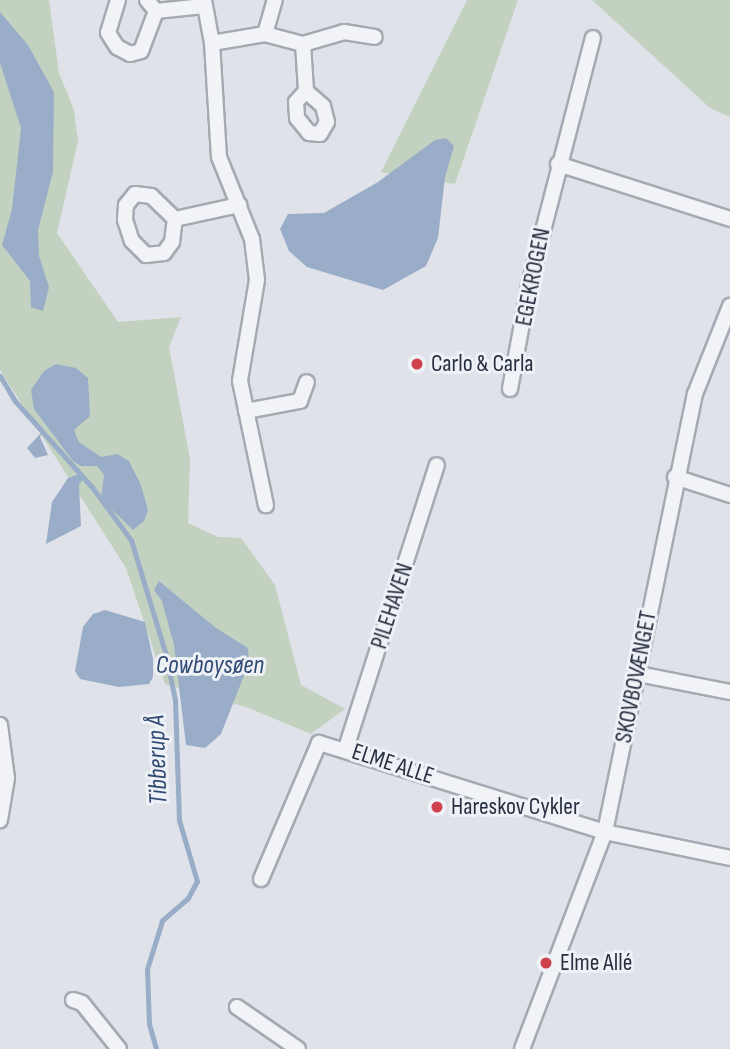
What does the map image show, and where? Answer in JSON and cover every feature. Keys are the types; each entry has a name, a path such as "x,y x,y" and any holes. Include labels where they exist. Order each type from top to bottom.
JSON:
{"street":[{"path":"118,0 108,33 117,47 130,54 141,51 152,5 204,3 212,43 219,157 252,239 257,279 240,381 266,505"},
{"path":"265,34 275,0"},
{"path":"212,43 265,34 303,44 344,32 376,37"},
{"name":"EGEKROGEN","path":"510,389 558,164 593,38"},
{"path":"303,44 306,92"},
{"path":"558,164 730,219"},
{"path":"135,194 151,196 175,219 172,242 164,253 146,255 132,241 125,220 125,205 135,194"},
{"path":"175,219 239,205"},
{"name":"SKOVBOVÆNGET","path":"539,1049 523,1046 605,832 695,394 730,306"},
{"path":"246,411 300,401 307,382"},
{"name":"PILEHAVEN","path":"346,748 437,465"},
{"path":"676,477 730,495"},
{"path":"638,674 730,692"},
{"path":"0,725 7,778 0,820"},
{"name":"ELME ALLE","path":"261,879 318,743 346,748 605,832 730,858"},
{"path":"73,1000 82,1003 119,1049"},
{"path":"237,1007 299,1049"}],"green space":[{"path":"0,0 49,0 59,73 74,110 78,141 57,233 118,322 181,317 169,347 190,459 188,523 218,537 241,538 275,585 301,685 345,709 311,734 246,707 165,684 126,568 0,370"},
{"path":"467,0 518,0 455,184 381,172"},
{"path":"592,0 730,0 730,117 710,108"}],"water":[{"path":"0,12 28,45 54,92 53,172 38,230 39,256 49,287 43,311 31,307 30,281 2,245 12,209 21,128 0,63"},
{"path":"446,138 454,146 445,177 438,238 426,266 383,290 307,267 289,251 280,229 288,214 324,213 378,182 435,140"},
{"path":"56,364 76,368 88,378 90,416 74,430 79,442 101,457 117,454 129,461 141,485 148,510 144,521 133,530 101,499 104,475 97,466 81,466 73,461 34,409 31,390 44,371"},
{"path":"42,432 40,437 48,455 35,458 27,448"},
{"path":"79,474 83,479 79,485 81,526 46,544 52,502 68,478"},
{"name":"Cowboysøen","path":"159,581 216,628 248,648 249,663 221,734 205,748 186,745 174,645 162,601 154,590"},
{"path":"105,610 145,622 153,659 153,677 149,684 119,687 80,679 75,671 83,627 93,614"}],"waterway":[{"name":"Tibberup Å","path":"0,376 15,401 92,487 131,540 165,652 175,700 179,820 197,881 188,898 162,921 147,969 149,1024 156,1049"}],"place":[{"name":"Carlo & Carla","path":"417,364"},
{"name":"Hareskov Cykler","path":"437,807"},
{"name":"Elme Allé","path":"546,963"}]}
